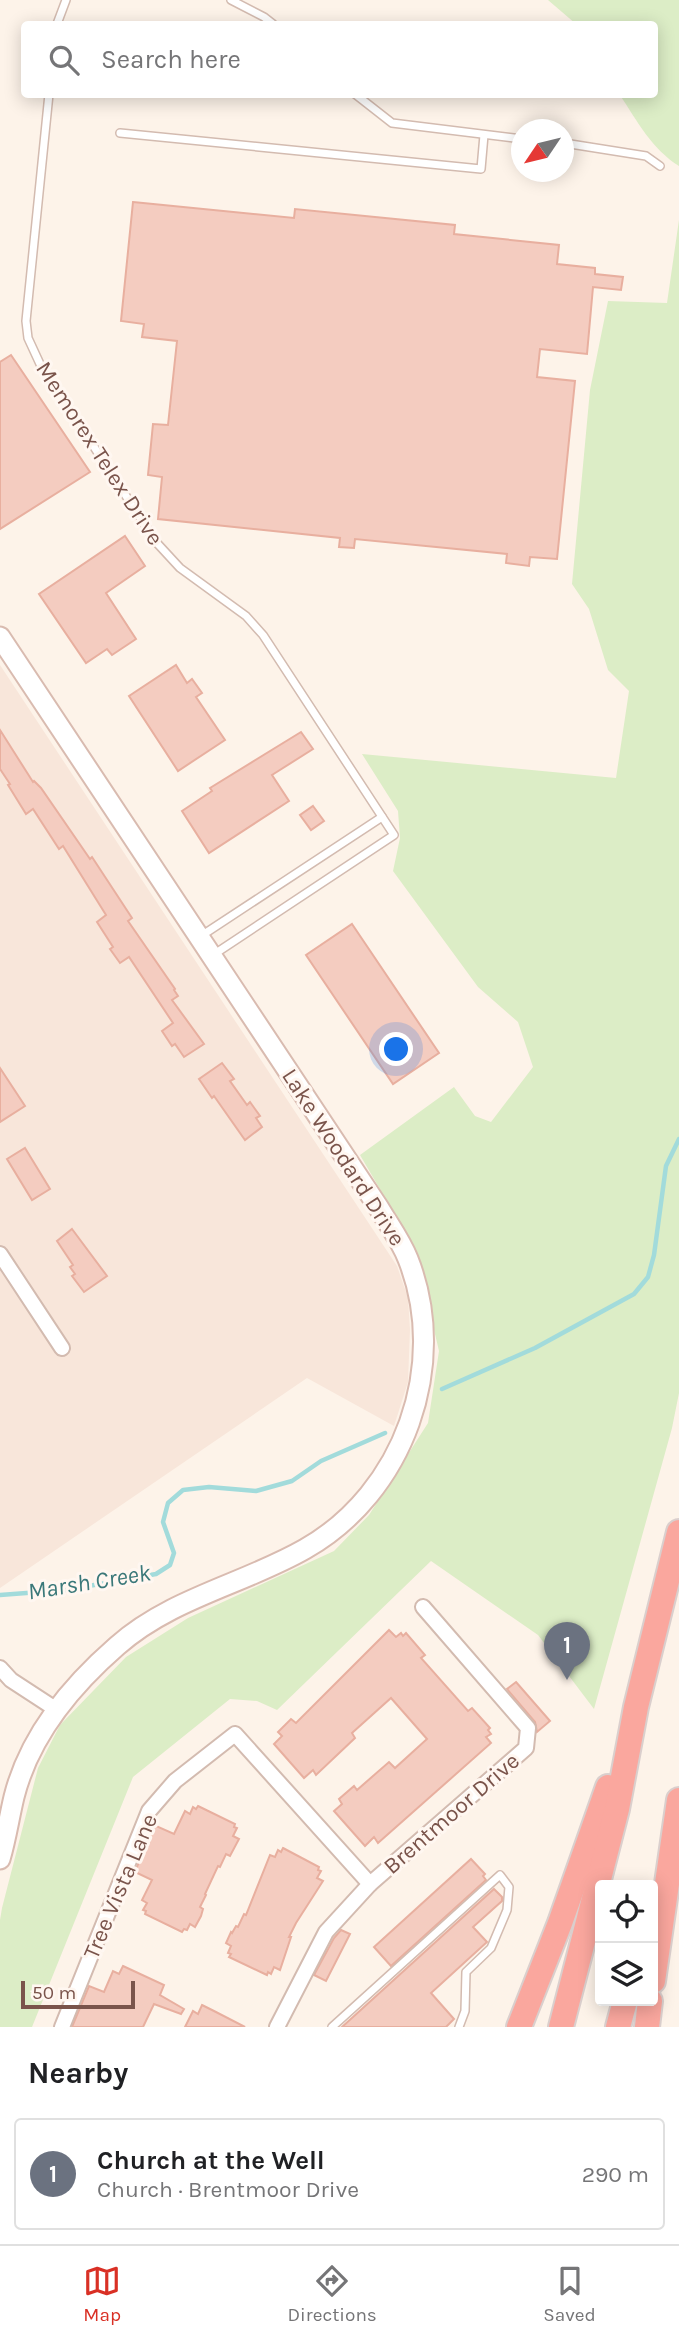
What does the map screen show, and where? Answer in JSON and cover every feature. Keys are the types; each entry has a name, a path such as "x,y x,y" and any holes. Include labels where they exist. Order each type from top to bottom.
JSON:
{"highway":[{"path":"561,2027 617,1809 636,1707 679,1532"},
{"path":"519,2027 560,1923 636,1707"},
{"path":"656,1880 679,1791"},
{"path":"658,1946 679,1800"},
{"path":"618,2027 624,2006"},
{"path":"648,2027 650,2006"}],"street":[{"name":"Lake Woodard Drive","path":"0,637 354,1169 408,1258 423,1331 422,1374 418,1395 394,1461 382,1480 349,1516 327,1535 303,1550 162,1614 139,1628 94,1667 57,1710 31,1751 11,1798 0,1859"},
{"path":"0,1254 62,1348"},
{"name":"Brentmoor Drive","path":"277,2027 326,1932 370,1884 526,1748 528,1728 423,1607"},
{"path":"0,1668 11,1679 57,1710"},
{"name":"Tree Vista Lane","path":"62,2027 149,1811 175,1780 235,1734 370,1884"}],"lane":[{"path":"58,21 66,0"},
{"path":"231,0 269,21"},
{"name":"Memorex Telex Drive","path":"49,98 26,321 29,338 40,364 156,542 180,568 246,616 263,635 382,817"},
{"path":"360,98 392,123 511,138"},
{"path":"120,133 481,169 484,135"},
{"path":"574,145 646,156 660,166"},
{"path":"200,937 382,817 394,835 212,956"},
{"path":"332,2027 500,1875 509,1887 507,1910 492,1948 466,1972 465,2011 459,2027"}],"shaded area":[{"path":"0,665 397,1266 408,1298 410,1330 408,1382 394,1426 307,1378 0,1588"}],"green space":[{"path":"548,0 679,0 679,166 653,143 622,98 658,98 658,21 572,21"},
{"path":"679,220 679,1393 672,1428 594,1709 538,1635 431,1561 277,1710 257,1701 230,1699 133,1777 32,2027 0,2027 2,1908 38,1768 60,1725 126,1657 188,1618 334,1551 369,1515 428,1423 439,1351 415,1249 360,1155 454,1087 475,1116 491,1122 533,1067 518,1022 478,987 393,871 400,838 398,811 362,754 616,778 629,691 608,670 589,609 572,584 590,390 608,301 667,303"}],"building":[{"path":"133,202 294,218 295,209 455,225 454,234 559,245 557,264 595,268 595,274 623,277 621,290 593,287 587,354 540,349 537,377 575,381 557,559 530,557 529,566 506,563 507,554 355,539 354,548 339,547 340,538 158,519 162,477 148,475 153,424 168,425 177,341 142,337 144,324 121,321"},
{"path":"11,355 90,472 0,529 0,362"},
{"path":"125,536 145,566 106,593 136,639 112,655 107,649 86,663 39,594"},
{"path":"176,665 187,683 192,679 202,693 196,697 225,740 178,771 129,696"},
{"path":"0,730 33,782 41,788 90,859 92,857 132,918 128,921 175,989 178,996 172,1000 204,1044 184,1057 162,1031 173,1023 129,957 120,963 110,949 113,947 97,922 106,915 63,846 59,849 33,809 26,814 8,785 10,784 0,769"},
{"path":"301,732 313,749 272,775 289,801 209,853 182,811 212,791 210,788"},
{"path":"313,806 324,821 311,830 300,815"},
{"path":"352,924 439,1053 393,1084 306,955"},
{"path":"222,1063 234,1079 230,1081 247,1105 250,1102 260,1116 256,1118 262,1127 245,1140 199,1079"},
{"path":"0,1068 25,1106 0,1122"},
{"path":"25,1148 50,1189 32,1200 7,1159"},
{"path":"72,1229 107,1276 84,1292 72,1276 75,1274 70,1267 73,1265 57,1241"},
{"path":"389,1630 396,1637 406,1633 425,1655 421,1658 468,1711 472,1708 490,1728 488,1730 491,1734 486,1737 491,1743 378,1843 374,1837 365,1846 334,1811 342,1804 339,1799 354,1786 357,1790 389,1762 395,1768 427,1739 391,1698 352,1733 355,1738 316,1775 313,1770 304,1778 274,1744 282,1736 278,1732 291,1719 296,1723"},
{"path":"516,1682 550,1721 537,1732 535,1722 507,1689"},
{"path":"198,1806 235,1824 234,1827 237,1828 233,1836 239,1839 230,1856 226,1854 220,1867 218,1866 200,1907 203,1909 195,1927 190,1924 187,1930 182,1932 145,1914 146,1911 143,1910 147,1903 142,1900 152,1880 135,1872 154,1825 174,1834 185,1811 190,1814 193,1807 196,1809"},
{"path":"283,1848 319,1867 318,1870 321,1871 317,1878 323,1881 289,1937 280,1970 274,1967 271,1974 268,1972 267,1975 229,1957 231,1946 226,1943 231,1932 238,1927 244,1914 246,1915 270,1855 275,1857 278,1850 281,1852"},
{"path":"471,1859 485,1874 483,1876 486,1880 391,1966 374,1947"},
{"path":"494,1889 502,1897 502,1901 473,1927 487,1942 431,1993 454,2019 446,2027 342,2027"},
{"path":"341,1930 350,1934 326,1981 314,1975"},
{"path":"123,1966 164,1985 160,1995 184,2009 181,2014 154,2004 143,2027 72,2027 89,1986 104,1992 113,1971 119,1974"},
{"path":"202,2005 245,2027 185,2027 193,2011 198,2014"}],"waterway":[{"name":"Marsh Creek","path":"442,1389 535,1348 634,1294 648,1277 654,1255 666,1166 679,1139"},
{"name":"Marsh Creek","path":"0,1595 66,1590 156,1574 170,1565 174,1553 163,1522 168,1503 183,1490 209,1487 256,1491 292,1481 321,1461 385,1433"}],"place":[{"name":"Church at the Well","path":"567,1680"}]}
